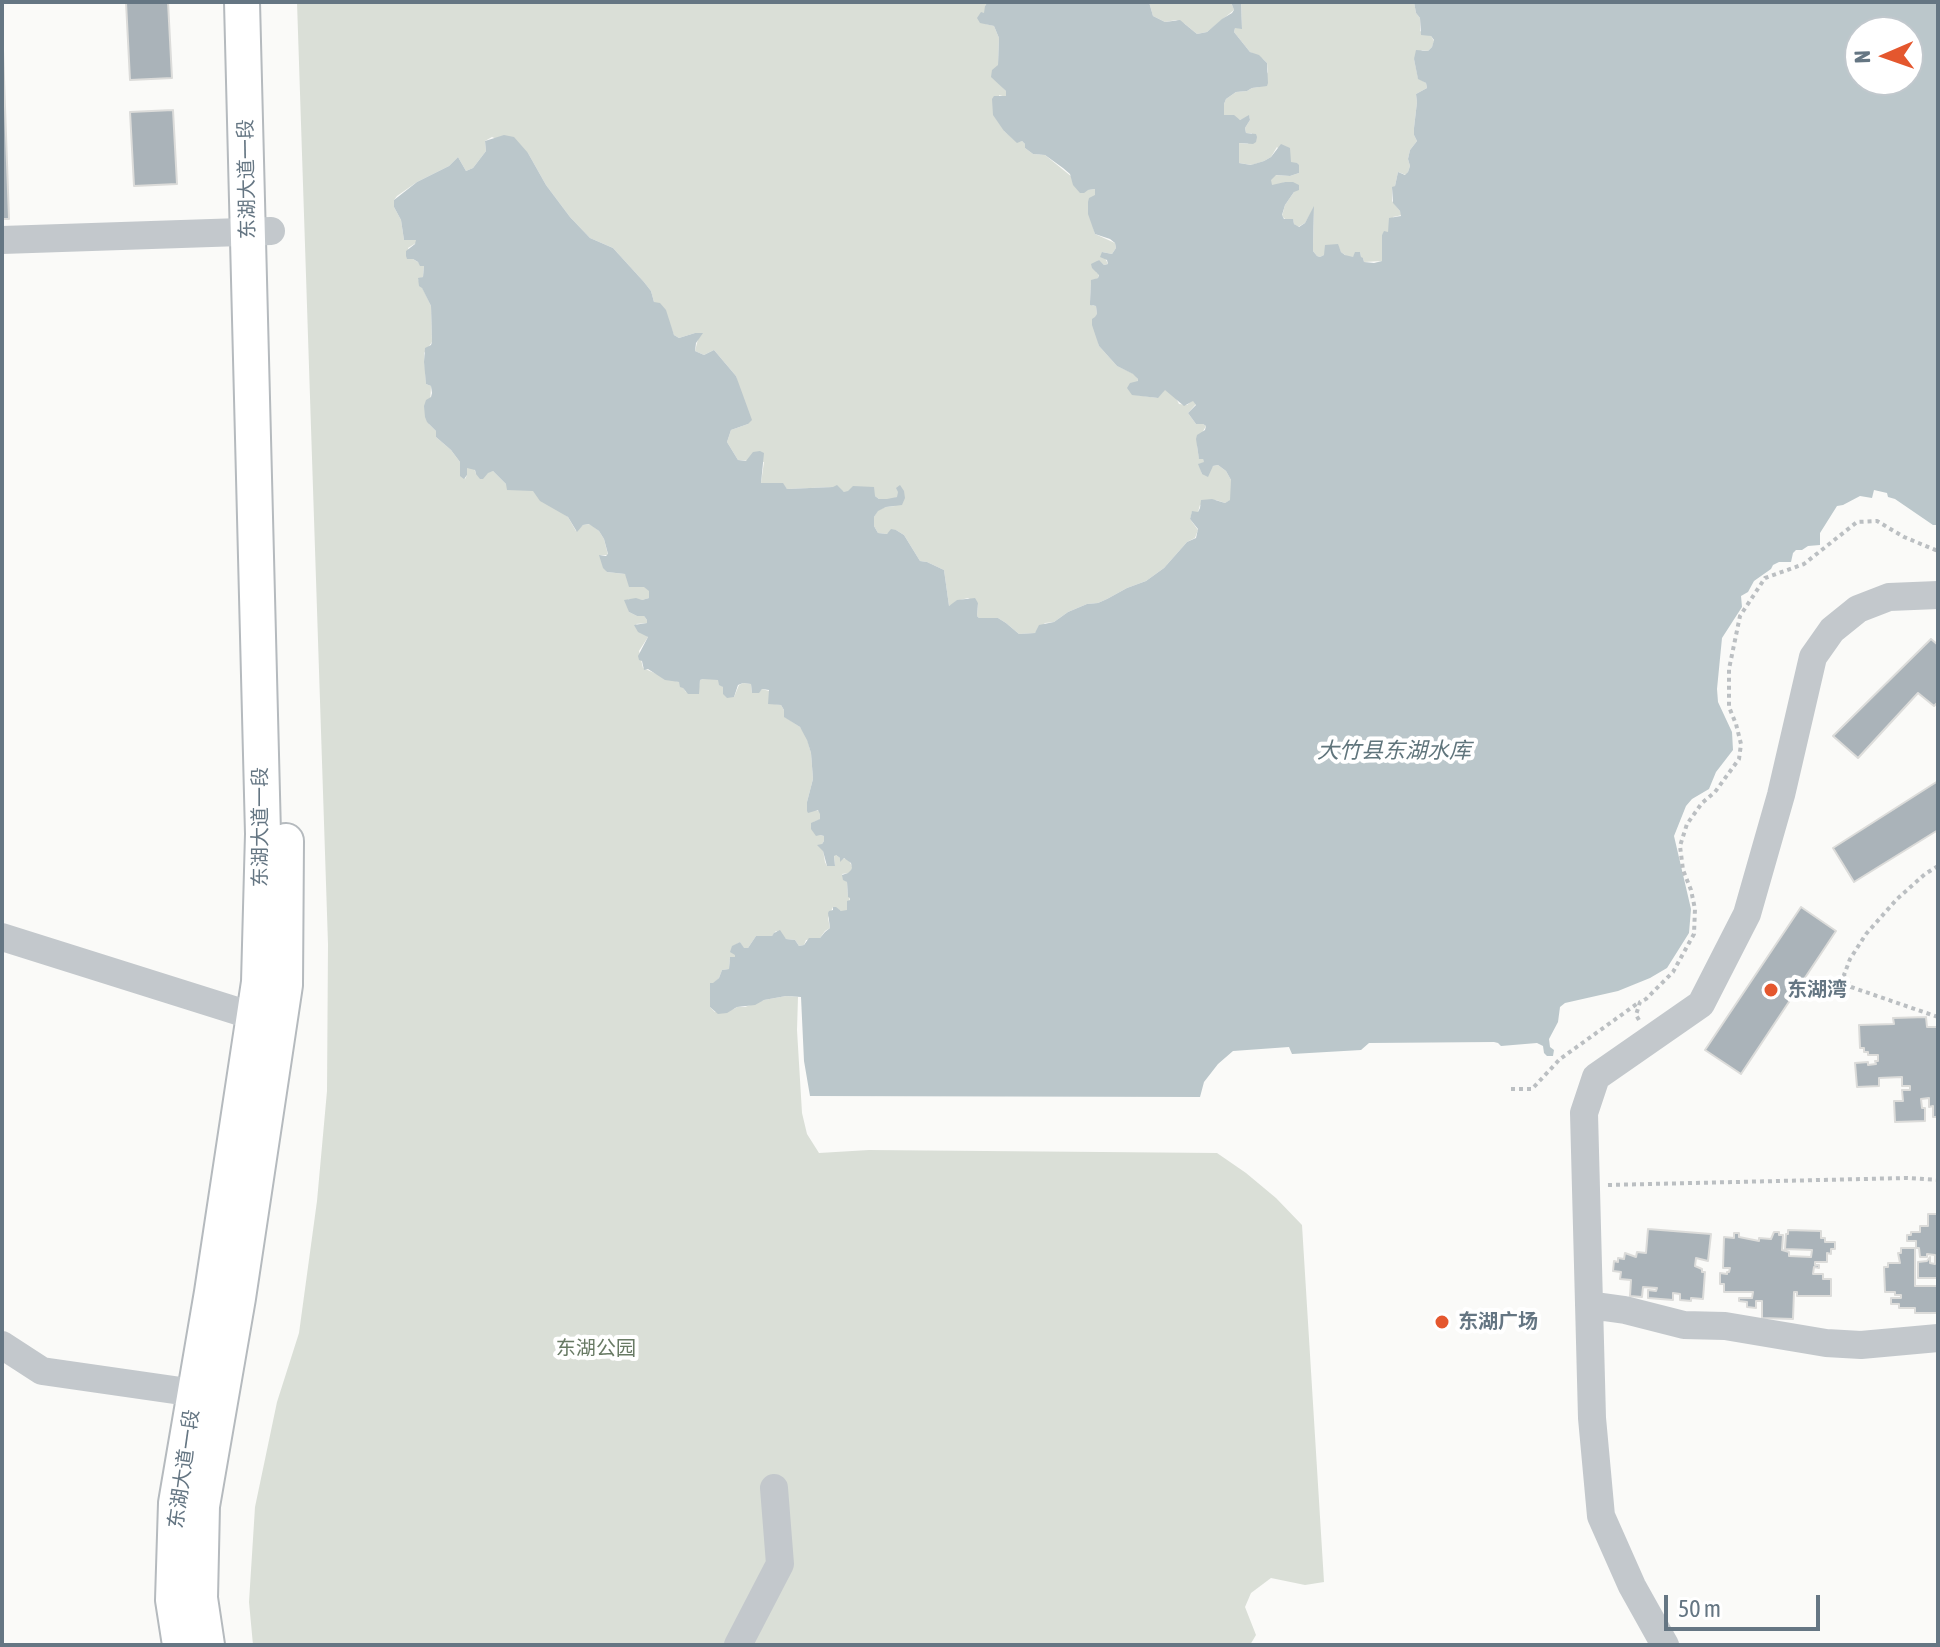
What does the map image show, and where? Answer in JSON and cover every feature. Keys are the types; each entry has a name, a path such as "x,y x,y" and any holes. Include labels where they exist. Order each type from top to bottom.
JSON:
{"main road":[{"name":"东湖大道一段","path":"180,1645 173,1600 176,1503 243,1092 266,1020 285,985 286,834 259,232 242,2"},
{"name":"东湖大道一段","path":"259,232 266,2"},
{"name":"东湖大道一段","path":"207,1645 200,1598 202,1506 270,1097 266,1020"}],"street":[{"path":"2,240 259,232"},
{"path":"1665,1645 1632,1586 1601,1516 1592,1418 1584,1113 1596,1077 1701,1004 1747,914 1781,795 1813,657 1832,630 1858,609 1889,597 1938,595"},
{"path":"2,937 266,1020"},
{"path":"1589,1305 1625,1310 1684,1325 1725,1326 1826,1343 1861,1345 1938,1338"},
{"path":"2,1345 42,1371 195,1393"},
{"path":"738,1645 780,1564 774,1488"}],"path":[{"path":"1511,1089 1532,1089 1560,1059 1646,999 1673,972 1694,934 1695,909 1683,870 1680,846 1687,824 1739,759 1741,744 1729,707 1729,669 1740,616 1765,578 1804,564 1857,522 1877,521 1904,537 1938,551"},
{"path":"1938,866 1897,899 1866,934 1844,975 1851,987 1938,1017"},
{"path":"1640,1002 1636,1015 1649,1039"},
{"path":"1586,1185 1906,1178 1938,1180"}],"green space":[{"name":"东湖公园","path":"297,2 993,2 985,6 986,24 994,26 999,38 996,80 1006,91 1006,97 999,95 1004,131 1017,142 1022,141 1033,154 1045,155 1088,190 1095,189 1090,215 1095,234 1115,243 1112,254 1102,252 1108,264 1104,265 1098,260 1098,278 1091,281 1090,302 1096,306 1095,330 1099,346 1117,366 1138,379 1137,395 1157,398 1165,389 1175,396 1179,404 1187,405 1193,400 1196,404 1188,413 1196,424 1206,426 1197,446 1199,458 1205,463 1199,464 1202,474 1218,465 1231,480 1231,500 1225,503 1216,500 1200,505 1198,512 1192,512 1190,519 1198,530 1195,538 1187,542 1164,568 1146,581 1098,603 1068,612 1054,622 1045,623 1035,633 1019,634 998,618 979,618 978,603 968,598 949,606 944,570 920,561 904,535 896,530 887,534 878,533 874,526 878,510 895,506 897,497 879,499 833,487 787,489 782,483 761,483 764,462 738,460 727,442 731,430 748,424 736,376 714,350 704,355 695,351 698,339 695,333 679,338 674,335 644,282 613,248 590,238 570,217 546,185 528,153 492,137 485,141 486,151 473,168 466,171 458,157 449,166 397,196 394,207 401,220 404,240 416,240 408,248 413,259 424,266 423,277 418,279 431,306 432,342 424,353 426,384 431,386 429,424 436,431 436,437 460,462 465,479 467,468 474,468 476,474 493,471 506,484 533,490 568,517 576,531 590,524 599,531 608,555 600,555 607,572 625,574 636,586 649,590 649,598 628,599 629,612 644,616 647,620 647,623 636,624 648,637 639,651 643,668 679,682 686,692 698,694 700,680 703,679 718,679 734,697 743,683 751,684 752,693 762,689 769,691 769,703 781,705 785,717 806,735 813,779 807,802 820,811 821,819 814,822 820,835 824,836 825,862 827,866 835,866 836,855 848,859 853,868 849,873 842,874 850,897 847,911 833,907 828,918 830,928 820,938 806,940 804,945 799,946 795,940 786,939 776,931 772,936 756,936 748,948 743,948 740,942 732,947 735,957 730,957 729,969 722,970 719,978 710,983 710,1007 715,1012 786,996 798,997 802,1113 807,1134 819,1153 869,1150 1217,1153 1276,1198 1302,1225 1324,1582 1305,1585 1271,1578 1251,1593 1245,1607 1256,1635 1250,1645 253,1645 249,1602 255,1507 277,1402 299,1333 317,1201 327,1091 328,944"},
{"path":"1149,2 1231,2 1234,10 1207,32 1197,34 1176,20 1165,22 1153,16"},
{"path":"1241,2 1414,2 1420,18 1420,31 1434,41 1428,51 1422,50 1414,59 1418,78 1426,83 1427,88 1416,94 1414,135 1417,141 1410,150 1408,172 1406,175 1398,172 1392,190 1392,201 1402,215 1393,217 1388,232 1382,235 1382,261 1364,262 1360,252 1348,257 1339,248 1317,256 1313,251 1314,208 1305,223 1298,227 1293,220 1282,216 1294,192 1293,182 1276,186 1271,185 1271,179 1275,175 1299,173 1297,163 1292,164 1277,147 1271,157 1264,161 1252,165 1239,163 1239,143 1248,144 1252,133 1246,133 1245,128 1249,116 1240,120 1224,115 1224,104 1236,92 1259,87 1268,72 1267,63 1250,52 1234,32 1235,28 1242,28"}],"water":[{"name":"大竹县东湖水库","path":"1149,2 1153,16 1165,22 1180,20 1197,34 1207,32 1232,13 1231,2 1241,2 1242,29 1235,28 1234,32 1250,52 1267,63 1268,83 1267,86 1236,92 1224,104 1224,115 1234,115 1240,120 1249,115 1246,133 1256,134 1257,137 1253,144 1239,143 1239,163 1251,165 1264,161 1281,144 1290,148 1291,162 1299,165 1299,173 1276,175 1271,180 1272,185 1293,182 1299,185 1299,190 1285,205 1284,219 1293,219 1299,227 1305,223 1314,206 1313,251 1317,256 1324,255 1325,245 1338,244 1345,255 1353,257 1355,252 1360,252 1364,262 1374,263 1382,261 1382,235 1384,231 1388,232 1389,218 1401,216 1393,203 1392,187 1395,186 1398,172 1405,175 1408,172 1410,150 1417,141 1414,135 1416,94 1427,88 1426,83 1418,79 1414,59 1416,50 1428,51 1434,40 1431,36 1421,35 1420,18 1414,2 1938,2 1938,525 1933,525 1888,497 1887,493 1874,490 1872,498 1860,496 1837,506 1820,533 1820,545 1796,550 1791,562 1773,565 1741,596 1742,607 1722,638 1717,689 1718,702 1732,732 1733,750 1716,772 1709,789 1686,806 1674,836 1691,909 1689,933 1667,968 1650,978 1618,991 1565,1003 1560,1007 1558,1022 1549,1039 1553,1056 1547,1056 1543,1046 1537,1043 1501,1046 1494,1042 1369,1043 1361,1050 1292,1054 1289,1047 1233,1051 1204,1082 1200,1097 810,1096 804,1061 801,997 764,1000 718,1014 710,1007 710,983 719,978 722,970 729,969 730,957 735,957 730,952 732,946 740,942 748,948 756,936 772,936 780,930 786,939 795,940 799,946 804,945 809,938 820,938 830,928 828,913 833,907 847,910 850,898 847,882 842,875 851,870 851,863 844,858 840,862 836,855 835,866 827,866 823,851 817,845 822,844 824,836 816,836 811,829 811,823 820,819 820,814 818,810 807,811 813,779 807,740 800,727 784,717 781,705 768,704 769,690 752,693 751,684 743,683 738,685 734,697 727,698 718,680 703,679 700,680 699,694 688,694 679,682 665,680 648,669 644,670 638,656 648,637 638,632 634,625 647,623 647,620 644,616 629,612 624,600 649,598 649,591 644,587 629,587 625,574 607,572 603,568 599,555 608,554 599,531 589,524 583,525 577,532 568,517 540,501 533,491 507,490 506,484 493,471 480,479 475,470 467,468 464,479 460,476 460,462 436,437 436,431 425,417 424,406 432,393 431,386 426,384 424,362 425,348 432,342 431,306 419,286 418,278 423,277 424,266 406,256 406,251 416,240 404,240 394,200 417,182 449,166 458,157 466,171 473,168 486,151 485,141 504,135 514,137 570,217 590,238 613,248 644,282 654,302 660,303 666,310 674,335 679,338 703,333 695,351 704,355 714,350 736,376 752,420 731,430 727,442 738,460 746,461 753,452 764,453 761,483 783,483 787,489 837,485 844,492 853,486 874,487 875,496 879,499 897,497 896,488 900,485 905,498 902,505 886,507 874,517 878,533 887,534 891,529 896,530 904,535 920,561 944,570 949,606 957,600 975,598 979,618 998,618 1019,634 1035,633 1039,625 1054,622 1068,612 1107,599 1146,581 1164,568 1187,542 1196,538 1198,529 1190,519 1192,511 1198,512 1201,500 1225,503 1230,500 1231,480 1218,465 1213,466 1208,477 1202,474 1198,464 1204,462 1199,459 1196,439 1206,426 1196,424 1188,413 1196,405 1193,401 1184,406 1165,390 1158,398 1132,395 1127,388 1138,379 1117,366 1099,346 1092,325 1092,319 1097,314 1096,306 1090,305 1090,302 1091,280 1099,275 1091,264 1099,260 1104,265 1108,264 1100,257 1102,252 1112,254 1115,243 1095,234 1088,214 1088,202 1095,195 1095,189 1080,193 1073,185 1070,174 1045,155 1033,154 1022,141 1017,143 993,115 992,99 994,96 1006,96 1006,91 991,77 992,70 998,65 999,38 994,26 980,23 977,18 981,12 984,13 987,3"}],"building":[{"path":"126,2 168,2 172,78 130,80"},
{"path":"2,22 9,219 2,219"},
{"path":"173,110 177,184 134,186 130,112"},
{"path":"1931,639 1938,645 1938,702 1934,706 1918,693 1858,758 1833,736"},
{"path":"1938,781 1938,830 1854,882 1833,848"},
{"name":"东湖湾","path":"1801,907 1836,931 1741,1074 1705,1050"},
{"name":"东湖湾","path":"1926,1017 1927,1027 1938,1027 1938,1117 1933,1117 1929,1098 1921,1099 1925,1121 1895,1122 1894,1101 1903,1101 1902,1090 1910,1090 1910,1086 1902,1086 1902,1077 1879,1078 1879,1086 1857,1087 1855,1063 1868,1062 1868,1065 1878,1061 1878,1055 1868,1055 1864,1048 1860,1048 1859,1025 1894,1024 1893,1018"},
{"path":"1928,1214 1938,1214 1938,1278 1918,1278 1918,1262 1927,1261 1930,1257 1930,1263 1935,1264 1935,1255 1920,1257 1916,1241 1907,1241 1907,1235 1920,1232 1920,1226 1928,1226"},
{"path":"1648,1229 1711,1234 1708,1261 1696,1258 1695,1266 1705,1272 1703,1299 1680,1300 1680,1294 1673,1293 1673,1300 1648,1298 1648,1290 1656,1291 1657,1288 1643,1287 1642,1297 1630,1296 1631,1280 1620,1279 1621,1272 1613,1271 1614,1261 1624,1259 1625,1253 1636,1257 1637,1252 1646,1253"},
{"path":"1788,1230 1821,1231 1825,1242 1835,1242 1835,1249 1831,1249 1831,1254 1827,1253 1827,1262 1815,1262 1819,1268 1814,1267 1813,1274 1823,1274 1823,1279 1831,1279 1831,1296 1797,1296 1794,1292 1793,1319 1762,1318 1762,1301 1756,1301 1756,1308 1747,1307 1747,1302 1739,1301 1739,1298 1752,1298 1753,1292 1724,1292 1724,1284 1720,1284 1720,1273 1727,1274 1730,1268 1723,1268 1724,1237 1734,1238 1734,1233 1739,1233 1739,1237 1759,1241 1759,1238 1771,1239 1774,1232 1779,1232 1783,1235 1782,1250 1789,1252 1789,1256 1811,1257 1812,1250 1785,1249"},
{"path":"1901,1248 1915,1248 1915,1286 1938,1286 1938,1313 1915,1313 1915,1308 1899,1308 1899,1304 1891,1304 1891,1298 1901,1298 1901,1295 1885,1292 1884,1267 1888,1267 1888,1263 1900,1263 1898,1253 1901,1253"}],"place":[{"name":"东湖湾","path":"1771,990"},
{"name":"东湖广场","path":"1442,1322"}]}
